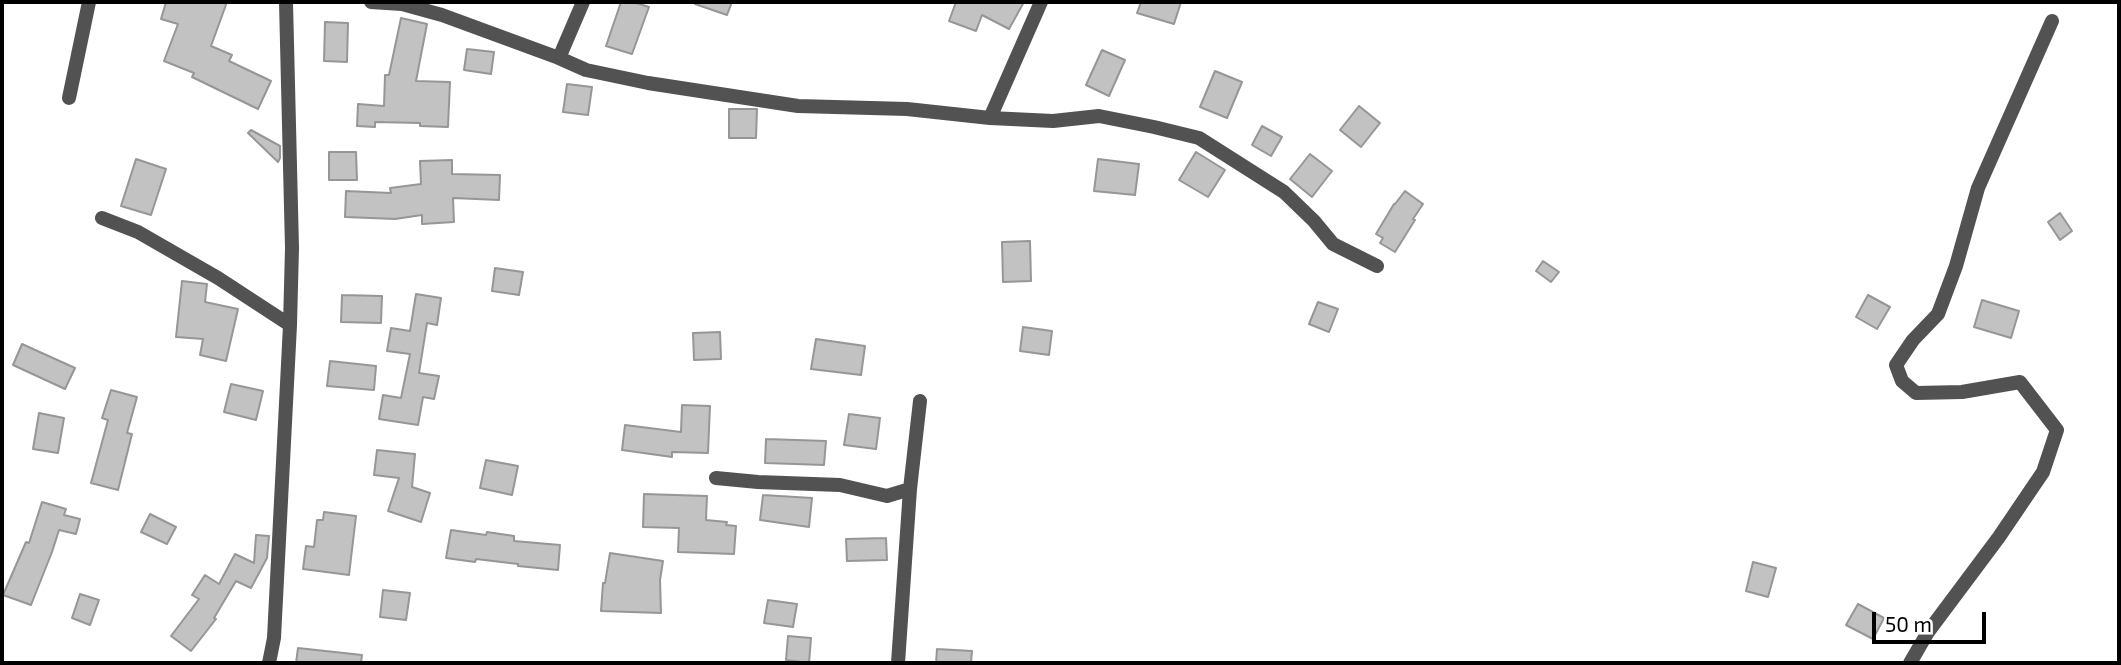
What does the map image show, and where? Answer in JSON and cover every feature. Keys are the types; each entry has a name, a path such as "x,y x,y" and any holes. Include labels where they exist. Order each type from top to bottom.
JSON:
{"street":[{"path":"69,98 89,2"},
{"path":"269,663 274,638 292,248 286,2"},
{"path":"372,2 402,4 442,15 586,70 648,83 798,106 907,109 990,118 1053,121 1099,116 1199,138 1284,192 1314,221 1332,244 1377,266"},
{"path":"559,58 583,2"},
{"path":"990,118 1041,2"},
{"path":"1910,663 1928,632 2043,472 2057,430 2020,382 1962,392 1916,393 1902,382 1896,365 1913,340 1938,314 1956,266 1978,188 2052,21"},
{"path":"102,218 138,232 218,278 290,325"},
{"path":"898,663 910,489 920,401"},
{"path":"716,478 840,485 887,496 910,489"}],"building":[{"path":"166,2 227,2 211,46 232,55 229,61 271,81 258,109 192,77 194,73 164,61 178,24 161,19"},
{"path":"621,2 633,2 649,7 632,54 606,46"},
{"path":"732,2 727,15 695,4"},
{"path":"956,2 1024,2 1009,29 982,15 976,31 949,21"},
{"path":"1141,2 1181,2 1174,24 1137,13"},
{"path":"401,18 427,24 416,81 450,82 448,127 375,122 375,127 357,126 358,104 384,106 385,75 389,75"},
{"path":"325,22 348,23 347,62 324,61"},
{"path":"467,49 494,52 491,74 464,70"},
{"path":"1102,50 1125,60 1109,96 1086,85"},
{"path":"1215,71 1242,82 1227,118 1200,107"},
{"path":"567,84 592,87 588,115 563,112"},
{"path":"1359,106 1380,123 1361,147 1340,130"},
{"path":"729,109 757,109 756,138 729,138"},
{"path":"1262,126 1282,137 1271,156 1252,145"},
{"path":"251,130 280,146 278,162 248,133"},
{"path":"329,152 356,152 357,180 329,180"},
{"path":"1196,152 1225,170 1208,197 1179,180"},
{"path":"1310,154 1332,171 1312,197 1290,179"},
{"path":"136,159 166,169 151,215 121,206"},
{"path":"1098,159 1139,164 1135,195 1094,191"},
{"path":"452,160 452,174 500,175 499,200 453,198 454,222 422,224 422,215 395,219 345,217 346,191 391,193 390,188 421,184 420,161"},
{"path":"1405,191 1423,204 1395,252 1380,243 1383,238 1376,234"},
{"path":"2060,213 2072,231 2060,240 2048,222"},
{"path":"1030,241 1031,281 1003,282 1002,242"},
{"path":"1543,261 1559,272 1551,282 1536,271"},
{"path":"495,268 523,272 519,295 492,291"},
{"path":"182,281 207,284 205,302 238,309 226,361 200,355 203,339 176,337"},
{"path":"416,294 441,298 437,325 427,323 419,373 439,376 434,399 423,397 418,425 379,419 383,395 401,398 410,354 387,351 391,328 410,331"},
{"path":"342,295 382,296 381,323 341,322"},
{"path":"1868,295 1890,307 1877,329 1856,317"},
{"path":"1982,300 2019,311 2011,338 1974,327"},
{"path":"1318,302 1338,309 1329,332 1309,324"},
{"path":"1023,327 1052,331 1049,355 1020,351"},
{"path":"720,332 721,359 694,360 693,333"},
{"path":"816,339 865,346 861,375 811,369"},
{"path":"22,344 75,368 65,389 13,365"},
{"path":"330,361 376,366 374,390 327,386"},
{"path":"231,384 263,391 256,420 224,412"},
{"path":"111,390 137,397 127,433 132,434 118,490 91,483 108,420 102,418"},
{"path":"682,405 710,406 708,453 672,452 672,457 622,450 625,425 681,432"},
{"path":"39,413 64,418 58,453 33,449"},
{"path":"849,414 880,418 876,449 844,445"},
{"path":"766,439 826,441 824,465 765,463"},
{"path":"377,450 415,454 412,487 430,493 421,522 388,511 399,478 374,475"},
{"path":"486,460 518,466 512,495 480,488"},
{"path":"644,494 707,496 706,520 727,522 726,525 736,526 734,554 678,552 679,528 643,527"},
{"path":"763,495 812,498 809,527 760,520"},
{"path":"42,502 66,509 64,515 80,519 76,534 59,530 31,605 3,595 26,542 29,543"},
{"path":"324,512 356,516 349,575 303,569 306,546 314,547 317,520 323,520"},
{"path":"150,514 176,527 167,544 141,532"},
{"path":"451,530 486,535 487,532 514,536 514,541 560,545 558,570 476,559 475,562 446,558"},
{"path":"256,535 269,536 267,558 251,588 236,581 214,618 216,619 191,651 171,636 199,599 192,595 205,575 219,584 235,554 254,563"},
{"path":"886,538 887,560 847,561 846,539"},
{"path":"610,553 663,561 660,580 661,613 601,611 603,583"},
{"path":"1753,562 1776,568 1768,597 1746,591"},
{"path":"383,590 410,593 406,620 380,617"},
{"path":"80,594 99,600 90,625 72,618"},
{"path":"768,600 797,604 793,627 764,623"},
{"path":"1858,604 1884,618 1873,639 1846,625"},
{"path":"788,636 811,638 809,663 786,660"},
{"path":"298,648 362,655 361,663 296,663"},
{"path":"937,649 972,651 971,663 936,663"}]}
